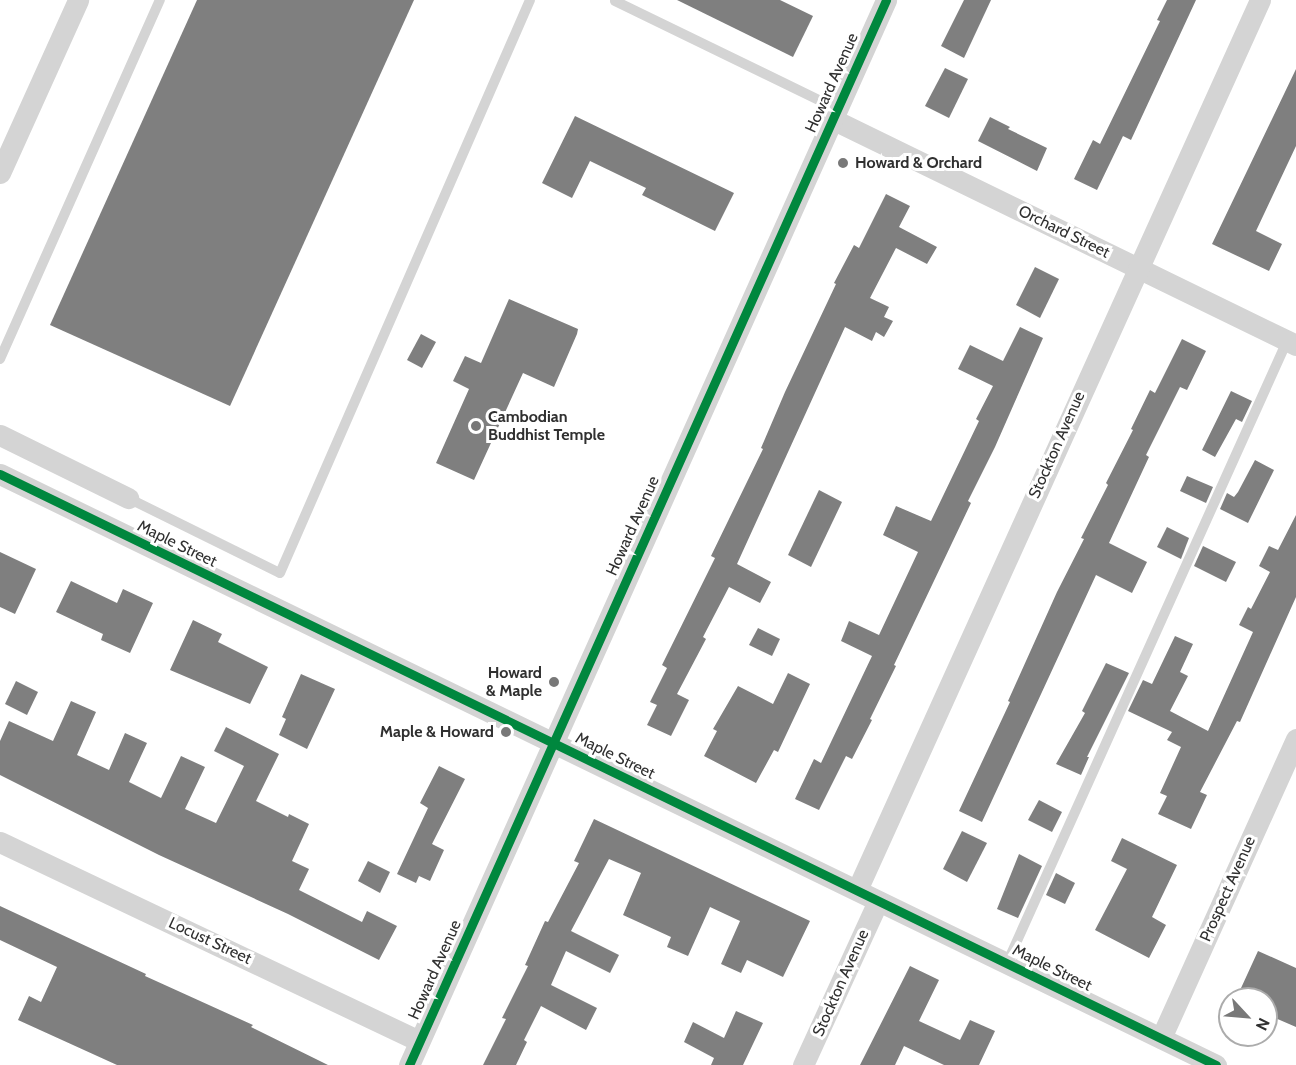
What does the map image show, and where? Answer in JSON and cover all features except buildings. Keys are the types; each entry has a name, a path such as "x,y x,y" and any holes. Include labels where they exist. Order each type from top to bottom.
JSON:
{"street":[{"path":"0,173 78,0"},
{"name":"Howard Avenue","path":"409,1065 886,0"},
{"name":"Stockton Avenue","path":"857,890 1260,0"},
{"name":"Orchard Street","path":"835,114 1137,268 1291,343"},
{"name":"Maple Street","path":"0,435 128,498"},
{"name":"Maple Street","path":"0,474 1216,1065"},
{"name":"Prospect Avenue","path":"1161,1038 1296,739"},
{"name":"Locust Street","path":"0,842 419,1041"},
{"name":"Stockton Avenue","path":"804,1065 878,900"}],"lane":[{"path":"0,359 160,0"},
{"path":"128,498 280,573 530,0"},
{"path":"615,0 835,114"},
{"path":"1007,963 1291,343"}],"cycle path":[{"path":"409,1065 886,0"},
{"path":"0,474 1216,1065"}],"place":[{"name":"Howard & Orchard","path":"843,163"},
{"name":"Cambodian Buddhist Temple","path":"476,426"},
{"name":"Howard & Maple","path":"554,682"},
{"name":"Maple & Howard","path":"506,732"}]}
